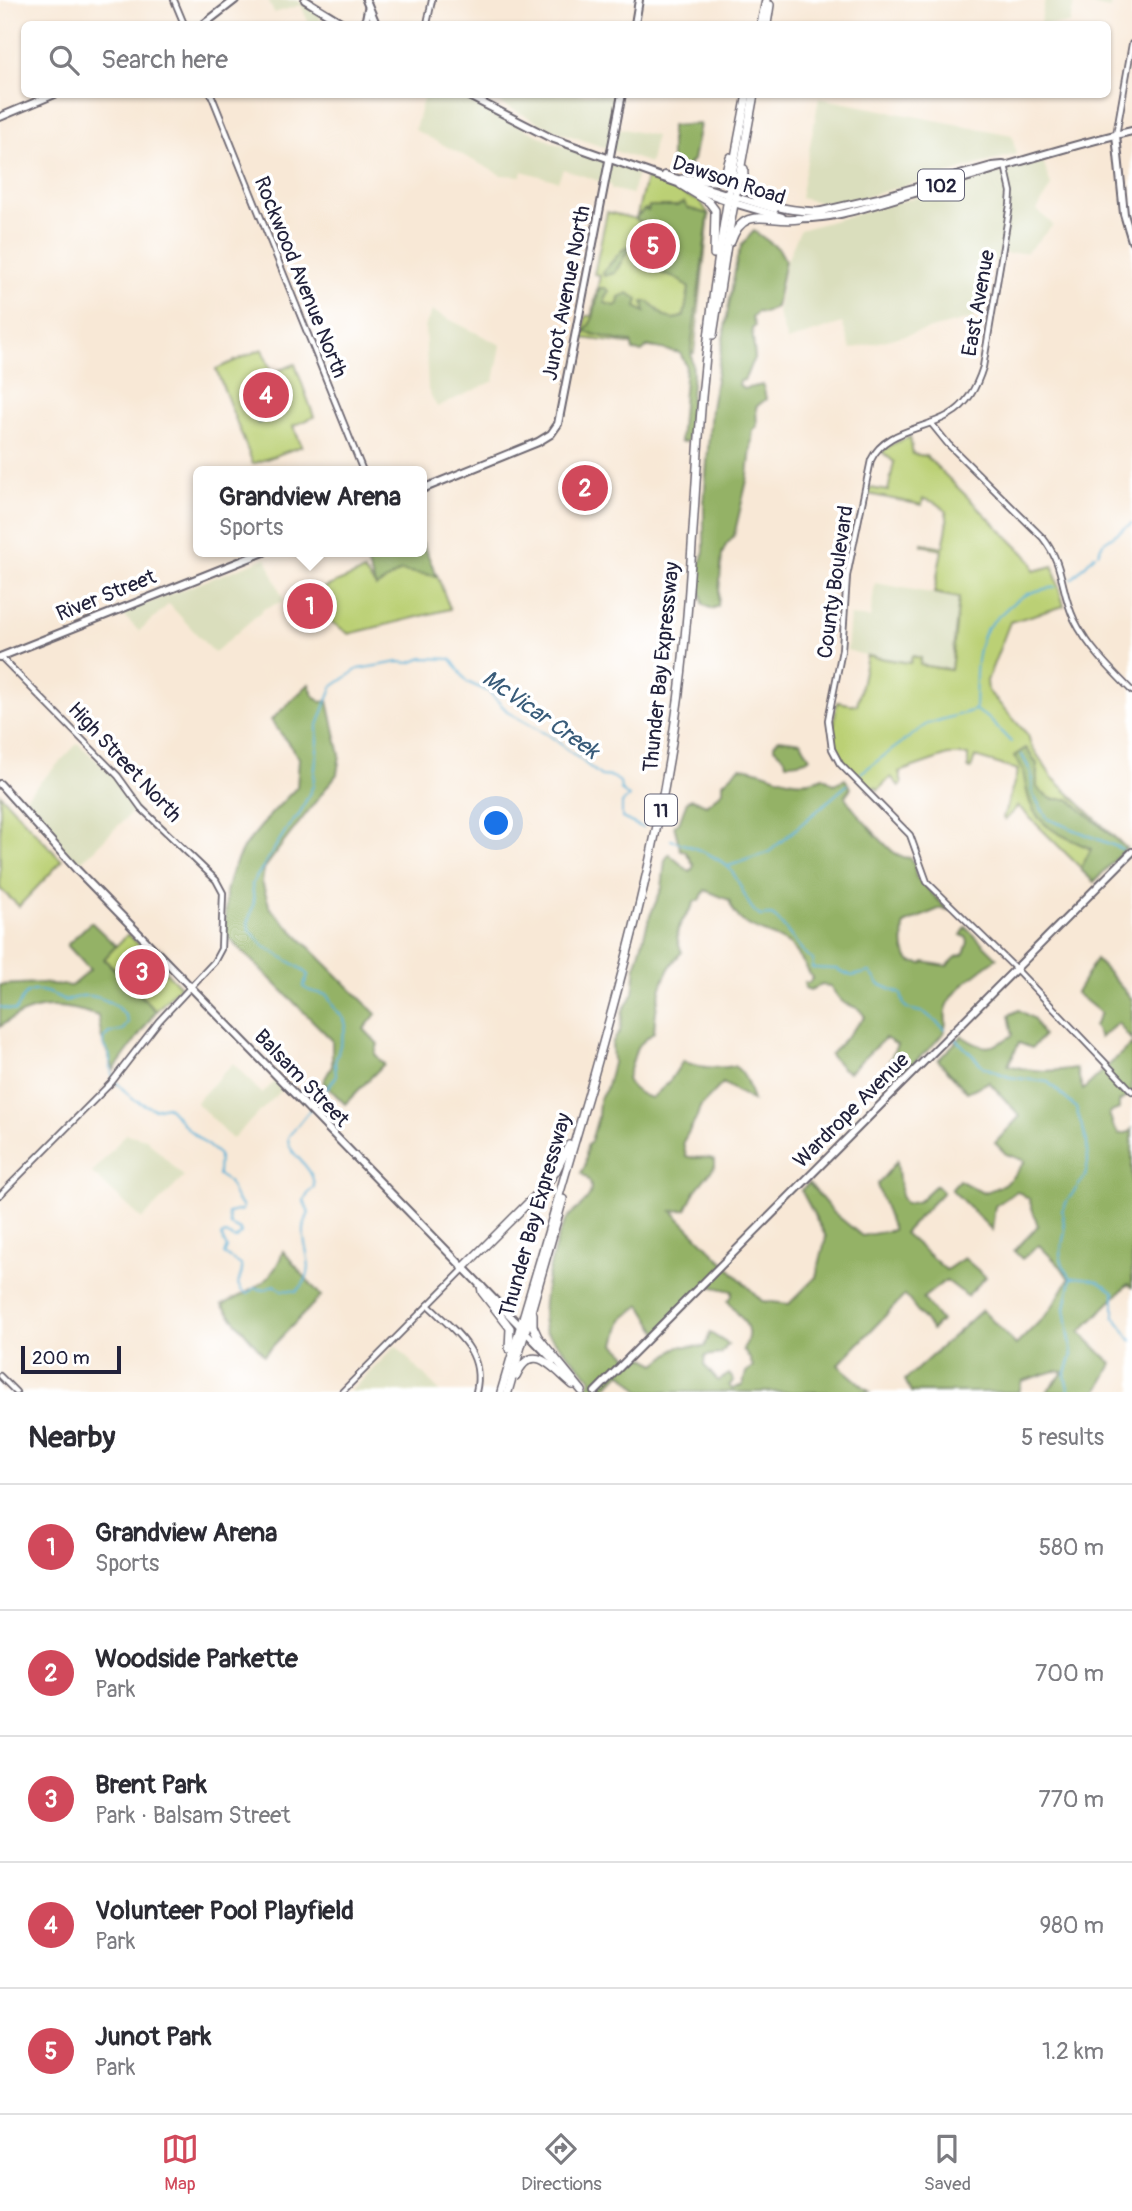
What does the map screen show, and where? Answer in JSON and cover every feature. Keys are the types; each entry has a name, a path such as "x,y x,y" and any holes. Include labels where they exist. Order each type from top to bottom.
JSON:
{"highway":[{"path":"762,21 769,0"},
{"path":"767,21 769,0"},
{"name":"Thunder Bay Expressway","path":"746,119 747,98"},
{"name":"Thunder Bay Expressway","path":"509,1392 523,1329 646,886 676,722 702,396 718,277 746,119 753,98"},
{"path":"682,182 719,180 727,170 746,119"},
{"path":"746,119 743,176 752,195 786,209 822,212"},
{"path":"682,182 709,202 715,210 718,277"},
{"path":"718,277 732,239 741,224 755,217 787,221 799,219"},
{"name":"Thunder Bay Expressway","path":"501,1392 540,1279 647,899 664,817 685,674 706,395 718,277"},
{"path":"463,1268 551,1178 567,1151 583,1111"},
{"path":"540,1279 532,1317 534,1330 583,1392"},
{"path":"481,1286 482,1292 510,1328 509,1366"},
{"path":"509,1392 522,1363 535,1358 548,1363 583,1392"}],"main road":[{"path":"208,21 235,0"},
{"path":"305,0 339,21"},
{"path":"636,21 639,0"},
{"path":"365,21 367,3"},
{"path":"367,3 375,21"},
{"path":"0,117 45,98"},
{"name":"Dawson Road","path":"473,98 551,138 775,215 799,219 866,206 996,170 1004,165"},
{"name":"Junot Avenue North","path":"427,487 538,442 552,432 559,420 621,98"},
{"name":"Dawson Road","path":"731,199 791,212 822,212 1132,131"},
{"path":"1115,135 1124,214 1132,241"},
{"name":"River Street","path":"0,656 251,557"},
{"name":"Balsam Street","path":"0,784 77,870 583,1392"},
{"name":"Wardrope Avenue","path":"595,1392 1132,852"}],"street":[{"path":"174,0 183,21"},
{"path":"428,21 432,0"},
{"path":"1115,135 1132,44"},
{"name":"Rockwood Avenue North","path":"213,98 361,466"},
{"name":"East Avenue","path":"930,423 950,415 965,401 976,386 983,367 1010,205 1011,192 1004,165"},
{"path":"930,423 1049,544 1058,559 1073,618 1087,640 1132,691"},
{"name":"County Boulevard","path":"930,423 886,442 875,453 870,464 848,576 842,650 828,720 830,742 839,764 909,835 927,882 1016,969 1132,1091"},
{"name":"High Street North","path":"0,656 118,776 141,808 216,880 223,893 218,956 190,987"},
{"path":"0,1195 122,1071 159,1021 190,987"},
{"path":"342,1392 463,1268"},
{"path":"428,1304 467,1344 474,1355 479,1374 476,1392"},
{"path":"0,1376 16,1392"}],"shaded area":[{"path":"268,0 297,0 318,13 322,21 308,21 301,5 274,13"},
{"path":"1045,0 1111,0 1110,9 1074,2 1071,21 1041,21"},
{"path":"423,98 462,98 554,143 638,172 632,194 611,189 611,185 563,169 558,181 522,171 521,176 501,175 415,130"},
{"path":"490,98 619,99 614,127 655,136 650,163 556,131"},
{"path":"819,98 1012,135 1016,154 844,203 800,198"},
{"path":"1043,161 1051,186 1037,210 1053,225 1027,252 1000,252 999,261 982,263 974,318 851,349 842,323 787,341 778,312 786,263 800,230"},
{"path":"432,311 501,345 494,381 437,407 428,390 425,326"},
{"path":"266,558 284,601 265,608 214,653 169,604 139,631 121,613"},
{"path":"875,583 959,598 951,670 867,656 847,650 850,616 870,618"},
{"path":"78,743 119,782 137,807 78,865 23,800"},
{"path":"233,1063 262,1094 275,1081 283,1089 232,1139 196,1102"},
{"path":"126,1134 146,1139 184,1177 142,1219 92,1173"},
{"path":"396,1346 440,1392 350,1392"}],"green space":[{"path":"700,124 693,160 689,164 692,174 671,171 671,126"},
{"path":"646,178 701,202 709,215 694,353 582,338 586,316 592,316 600,275 594,274 607,212 636,219"},
{"path":"684,202 687,208 708,214 708,219 691,348 693,372 687,442 680,442 686,365 680,353 648,346 642,352 633,351 631,342 585,332 593,318 599,288 609,291 605,303 615,306 619,297 628,293 638,299 636,307 645,312 643,302 649,302 667,318 684,316 689,288 676,278 638,265 636,261 640,245 627,252 615,273 604,276 603,272 622,250 661,230 661,226 638,221 636,217 645,209 648,211 649,206 677,206"},
{"path":"754,231 779,249 785,260 776,307 764,313 757,312 752,318 755,326 752,329 755,358 739,385 743,389 763,385 766,399 756,407 757,426 753,430 748,476 734,536 722,554 718,606 712,609 703,604 699,582 704,551 704,504 711,408 737,259 742,244"},
{"path":"262,349 272,373 295,364 314,417 293,426 302,446 253,464 216,369"},
{"path":"910,437 913,454 926,456 1024,553 1032,563 1034,571 1053,566 1064,606 1010,622 987,681 988,691 1028,735 1031,745 1052,777 1126,848 1094,881 1018,806 1005,820 1003,818 1018,770 975,757 971,769 968,768 968,755 948,755 899,772 902,784 899,786 891,777 878,790 875,787 872,790 838,752 834,732 837,702 857,705 867,656 910,663 912,656 921,658 920,665 951,670 959,598 934,593 942,550 922,545 943,547 947,522 945,510 923,499 922,505 868,494 870,488 888,491 894,462 882,452 892,444"},
{"path":"427,553 437,576 401,571 376,587 366,560 371,557 427,557"},
{"path":"402,569 437,575 450,609 349,634 332,622 321,589 364,571 373,583"},
{"path":"309,684 313,695 321,702 328,701 340,755 337,774 264,869 262,882 270,908 376,1014 364,1029 378,1044 375,1054 384,1064 345,1104 323,1082 332,1066 332,1040 225,934 226,892 232,870 243,848 297,787 299,758 271,720"},
{"path":"779,739 801,742 810,758 786,763 785,758 774,748"},
{"path":"1026,748 1037,764 1037,787 1041,792 1052,799 1069,799 1126,848 1094,882 1082,871 1091,849 1051,829 1036,814 1027,792 1023,770 1014,756"},
{"path":"740,767 790,781 811,781 823,777 834,784 845,779 851,788 845,796 854,809 894,852 900,857 910,858 916,877 948,910 941,908 904,924 904,949 911,962 947,966 956,957 964,954 968,942 966,937 961,935 966,927 997,958 956,993 946,1010 946,1026 939,1039 900,1075 890,1075 885,1070 897,1045 885,1038 849,1072 830,1055 865,1017 863,1013 842,1001 830,986 822,985 810,990 805,988 804,982 809,983 812,978 790,945 747,924 734,911 729,900 705,890 680,924 677,936 682,952 664,979 658,999 654,1032 637,1047 627,1079 637,1092 652,1098 669,1082 683,1061 708,1067 734,1066 744,1077 753,1101 723,1083 700,1107 683,1142 686,1156 715,1160 715,1166 695,1191 686,1210 672,1211 762,1301 789,1304 816,1277 826,1237 801,1190 809,1183 833,1212 862,1236 893,1230 877,1185 897,1161 901,1196 906,1204 919,1201 936,1185 943,1192 904,1233 946,1270 964,1258 986,1277 967,1296 946,1280 923,1298 941,1321 932,1330 905,1295 838,1365 870,1392 641,1392 621,1372 601,1392 586,1392 591,1378 546,1332 545,1292 552,1258 566,1220 585,1203 591,1189 590,1183 581,1173 585,1166 587,1146 591,1141 598,1117 599,1100 606,1089 613,1063 612,1043 620,1031 623,1010 633,995 636,965 649,918 662,888 665,860 669,854 690,872 694,866 686,852 680,849 674,825 679,822 687,801 692,799 706,805 723,791 723,783","holes":["709,1286 732,1291 728,1301 748,1329 743,1350 753,1367 746,1372 743,1385 732,1389 729,1386 734,1380 729,1374 718,1381 704,1365 705,1356 721,1354 728,1344 710,1333 705,1347 679,1346 656,1364 639,1355 632,1360 615,1344 622,1319 641,1305 659,1334"]},
{"path":"0,794 62,861 19,906 0,889"},
{"path":"91,922 116,946 104,959 156,1011 114,1070 102,1039 98,1016 72,1009 47,1007 23,1013 0,1027 0,985 40,983 71,986 90,970 67,945"},
{"path":"128,934 180,986 156,1011 104,958"},
{"path":"1096,959 1132,999 1132,1041 1118,1023 1100,1038 1094,1026 1101,1013 1076,993"},
{"path":"1019,1010 1034,1019 1043,1036 1032,1048 1019,1043 1008,1065 1042,1071 1076,1068 1083,1090 1132,1043 1132,1093 1119,1102 1119,1109 1109,1113 1119,1134 1132,1129 1132,1287 1128,1284 1080,1332 1112,1364 1097,1392 1046,1392 1064,1372 1055,1371 1022,1381 1019,1392 911,1392 905,1380 982,1310 1016,1345 1049,1312 1069,1279 1039,1245 1022,1259 1014,1251 1038,1226 1029,1199 1017,1191 995,1206 992,1230 951,1189 959,1180 983,1193 991,1190 1007,1182 1025,1161 1006,1154 995,1143 1020,1116 989,1082 967,1092 938,1060 962,1036 988,1047 1005,1040 1013,1035 1009,1015"},
{"path":"283,1251 321,1296 264,1355 222,1305 267,1279"}],"water":[{"path":"270,394 278,413 258,423 248,401"}],"waterway":[{"path":"1098,553 1103,543 1132,523"},
{"path":"1072,579 1095,555"},
{"path":"975,709 977,661 984,633 1020,598 1032,592 1055,587"},
{"name":"McVicar Creek","path":"115,1081 133,1099 154,1109 167,1106 189,1130 219,1155 218,1175 229,1182 236,1199 243,1207 242,1210 228,1213 230,1225 240,1230 241,1234 235,1239 226,1234 221,1236 227,1248 224,1254 241,1265 238,1284 241,1290 248,1294 254,1288 265,1290 274,1285 282,1290 297,1291 308,1272 304,1235 309,1213 304,1201 314,1187 310,1172 292,1150 288,1137 336,1077 335,1062 346,1026 327,995 303,987 308,975 265,947 250,931 248,923 254,902 252,884 288,827 299,815 313,786 317,728 332,687 358,669 399,662 410,663 423,658 451,659 467,682 489,692 509,713 553,738 601,776 613,777 620,782 621,790 629,797 622,803 622,818 643,828"},
{"path":"861,773 927,724 975,710 988,718 1011,742"},
{"path":"1022,755 1031,772 1033,795 1048,819 1122,849"},
{"path":"729,866 769,852 847,785"},
{"name":"McVicar Creek","path":"671,840 693,847 727,866 754,911 760,916 775,917 813,960 812,968 836,969 852,976 870,972 879,984 901,994 908,1009 925,1013 945,1029"},
{"name":"McVicar Creek","path":"0,1007 15,1011 25,995 34,991 46,992 66,1001 88,996 110,1002 126,1016 128,1022 123,1030 109,1033 103,1039 113,1076"},
{"name":"McVicar Creek","path":"954,1037 984,1067 1009,1077 1048,1082 1076,1108 1087,1142 1088,1162 1085,1177 1062,1211 1065,1231 1060,1255 1071,1278"},
{"name":"McVicar Creek","path":"1072,1278 1094,1280 1114,1292 1114,1317 1132,1341"},
{"path":"1069,1392 1065,1376 1072,1355 1065,1308 1071,1279"}],"place":[{"name":"Junot Park","path":"653,246"},
{"name":"Volunteer Pool Playfield","path":"266,395"},
{"name":"Woodside Parkette","path":"585,488"},
{"name":"Grandview Arena","path":"310,606"},
{"name":"Brent Park","path":"142,972"}]}
